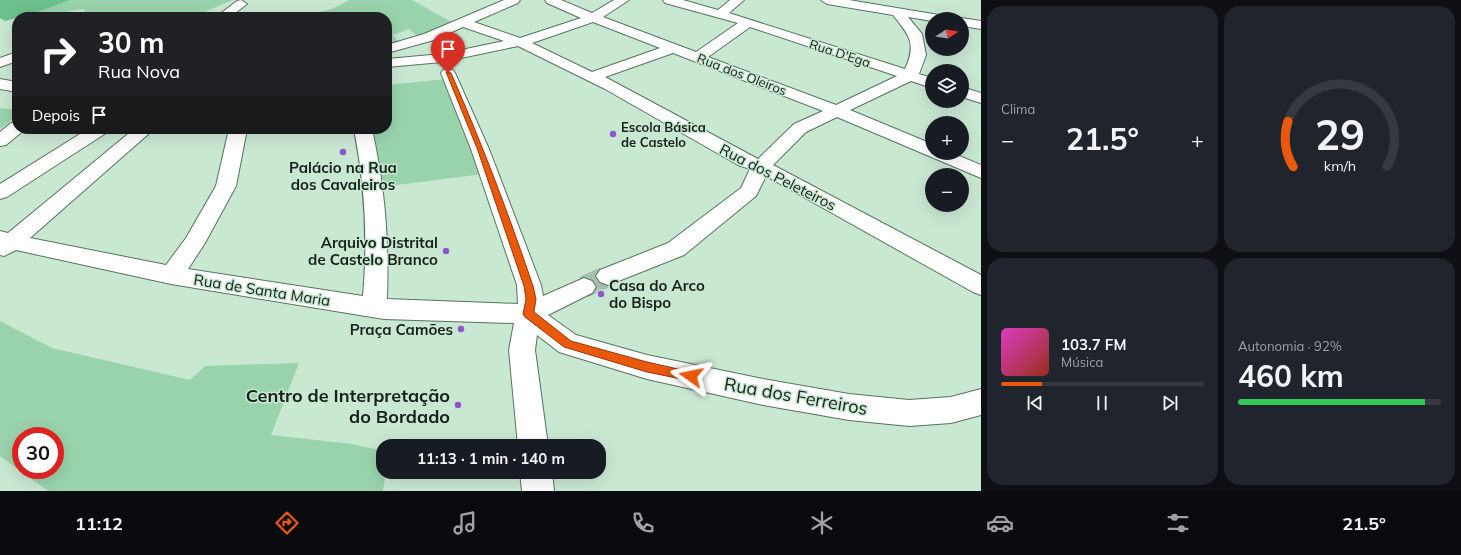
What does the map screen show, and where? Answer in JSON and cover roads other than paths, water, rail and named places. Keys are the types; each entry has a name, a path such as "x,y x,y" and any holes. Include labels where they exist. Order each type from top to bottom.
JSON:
{"street":[{"path":"392,48 422,40 514,0"},
{"name":"Rua dos Oleiros","path":"551,0 593,18 699,57 837,111 925,148"},
{"path":"392,63 442,58 520,42 593,18 623,0"},
{"name":"Rua D'Ega","path":"669,0 748,22 925,81"},
{"path":"719,15 738,0"},
{"path":"834,1 925,17"},
{"path":"229,12 241,4"},
{"path":"608,276 676,249 749,192 761,166 800,128 910,76 919,54 915,34 897,12"},
{"path":"699,57 748,22"},
{"name":"Rua dos Peleteiros","path":"463,23 520,42 610,86 744,161 761,166 981,286"},
{"path":"969,23 981,25"},
{"path":"592,77 646,59 673,48"},
{"path":"0,63 12,58"},
{"path":"448,73 480,148 529,286 531,299 522,350 532,439"},
{"path":"0,84 12,86"},
{"path":"969,94 981,98"},
{"path":"0,141 12,131"},
{"path":"0,194 92,134"},
{"path":"4,244 139,134"},
{"path":"171,275 194,243 226,186 237,134"},
{"path":"364,134 370,160 377,248 374,308"},
{"path":"953,160 981,172"},
{"name":"Rua de Santa Maria","path":"4,244 171,275 374,308 528,314"},
{"path":"528,314 584,287"},
{"name":"Rua dos Ferreiros","path":"528,314 568,344 647,367 762,392 849,407 909,413 951,410 981,402"},
{"path":"537,479 538,491"}],"tunnel":[{"path":"584,287 608,276"}],"place":[{"name":"Escola Básica de Castelo","path":"613,134"},
{"name":"Palácio na Rua dos Cavaleiros","path":"343,152"},
{"name":"Arquivo Distrital de Castelo Branco","path":"446,251"},
{"name":"Casa do Arco do Bispo","path":"601,294"},
{"name":"Praça Camões","path":"461,329"},
{"name":"Centro de Interpretação do Bordado","path":"458,405"}]}
